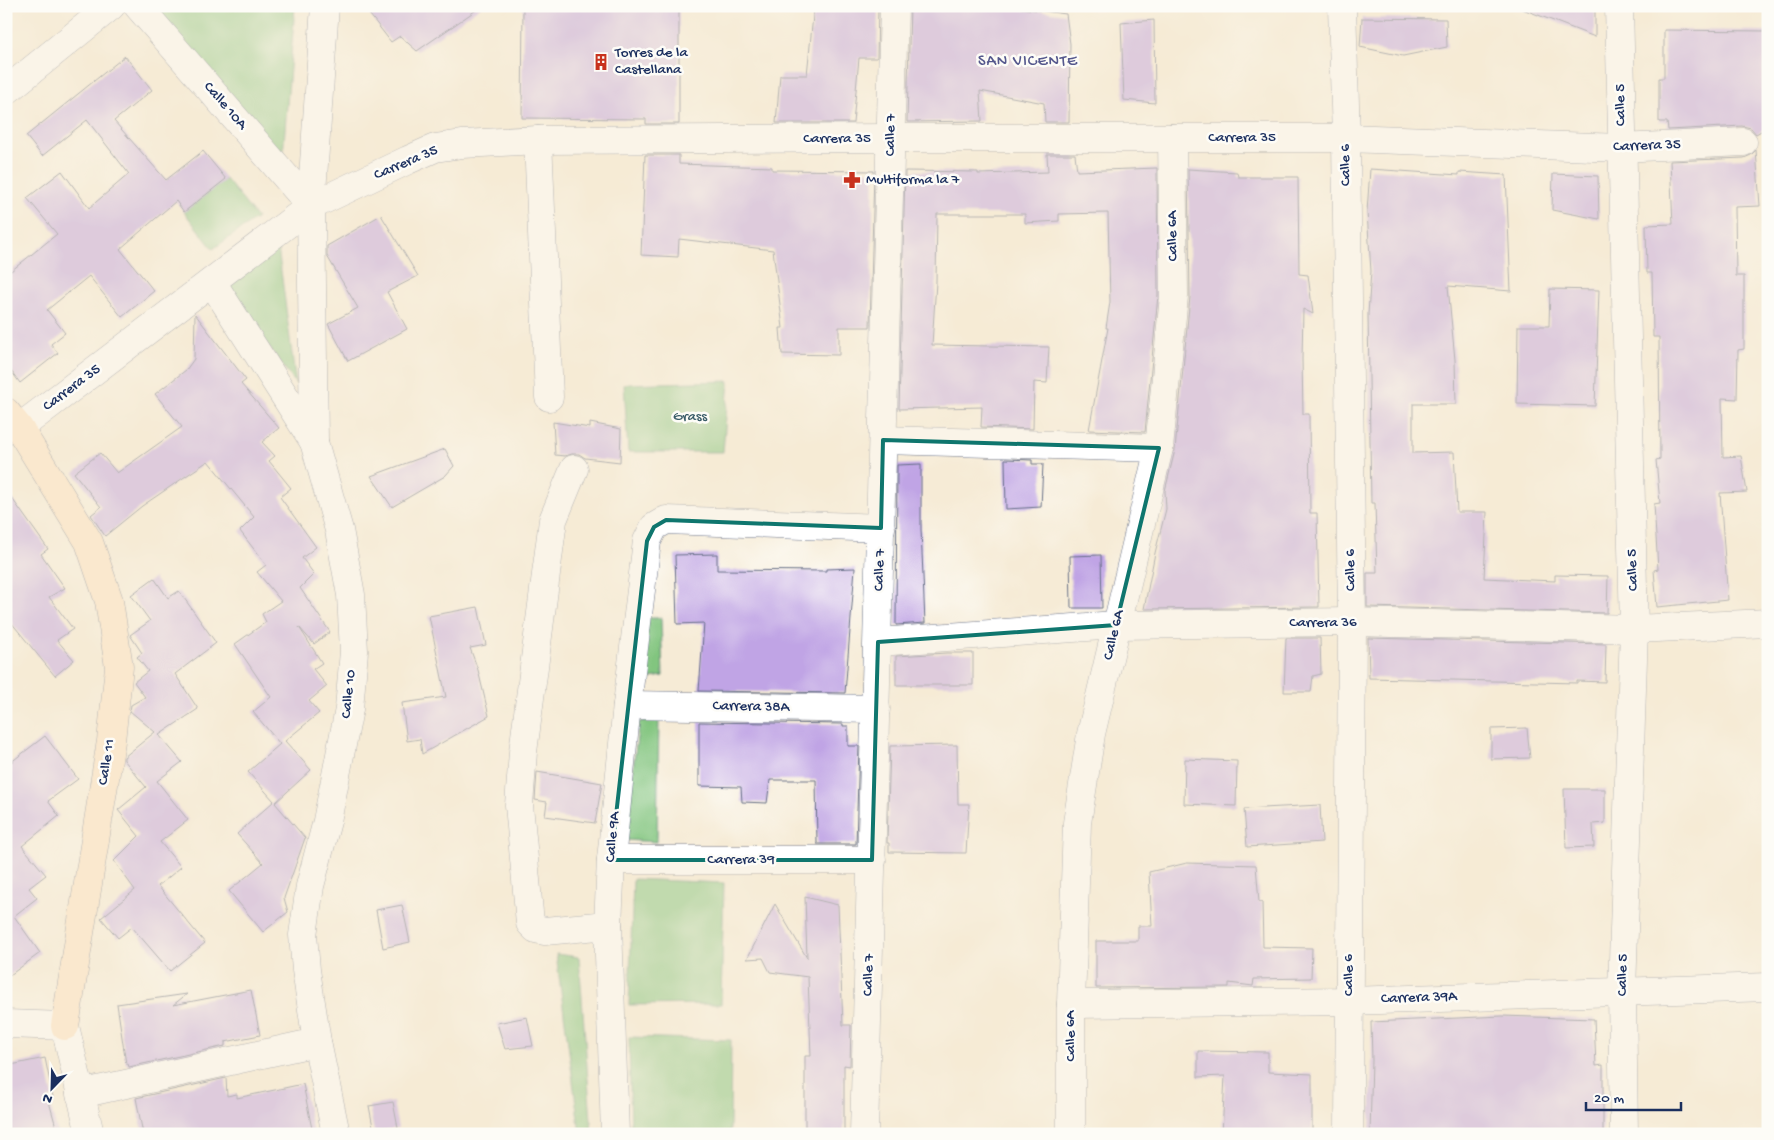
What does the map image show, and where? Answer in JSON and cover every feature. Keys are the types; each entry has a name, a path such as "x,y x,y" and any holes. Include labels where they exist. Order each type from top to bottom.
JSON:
{"street":[{"path":"6,91 111,6"},
{"name":"Calle 10A","path":"138,6 311,206"},
{"path":"314,442 311,206 325,6"},
{"name":"Calle 7","path":"864,1134 894,6"},
{"name":"Calle 6","path":"1342,6 1346,138 1352,622 1349,1001 1350,1134"},
{"name":"Calle 5","path":"1619,6 1634,629 1622,990 1624,1134"},
{"name":"Carrera 35","path":"13,420 212,282 311,206 435,148 462,144 538,140 891,138 1346,138 1621,148 1743,142"},
{"name":"Calle 6A","path":"1071,1134 1071,1004 1077,823 1091,734 1159,448 1174,296 1172,138"},
{"path":"538,140 549,397"},
{"name":"Calle 10","path":"212,282 314,442 339,530 351,595 354,651 349,709 326,821 310,886 303,934 306,970 317,1042 336,1134"},
{"name":"Calle 11","path":"13,420 89,542 109,601 119,667 111,741 65,1026 90,1134"},
{"path":"883,440 1159,448"},
{"path":"574,469 553,520 523,752 519,805 530,923 536,929 545,931 608,926"},
{"name":"Calle 9A","path":"615,1134 608,926 610,860 647,542 654,527 666,520 881,528"},
{"name":"Carrera 36","path":"878,642 1116,625 1352,622 1634,629 1768,623"},
{"name":"Carrera 38A","path":"627,705 876,709"},
{"name":"Carrera 39","path":"610,860 872,860"},
{"name":"Carrera 39A","path":"1071,1004 1349,1001 1768,986"},
{"path":"6,1024 65,1026"},
{"path":"80,1094 317,1042"}],"highlighted area":[{"path":"883,440 1159,448 1116,625 878,642 872,860 611,860 647,541 654,527 666,520 881,528"}],"green space":[{"path":"149,6 295,6 282,167"},
{"path":"226,179 257,218 213,249 184,212"},
{"path":"278,248 296,384 220,280"},
{"name":"Grass","path":"729,381 723,452 628,452 624,384"},
{"path":"644,618 661,618 663,676 634,681"},
{"path":"659,717 657,842 624,840 639,722"},
{"path":"633,879 724,883 721,1004 629,1005"},
{"path":"556,954 579,957 592,1134 580,1134"},
{"path":"629,1037 731,1040 730,1134 631,1134"}],"building":[{"path":"363,6 482,6 417,51 400,36 391,42"},
{"name":"Torres de la Castellana","path":"523,6 679,6 679,124 646,124 646,119 522,118"},
{"path":"814,6 878,6 877,58 859,58 853,123 776,123 780,75 807,75"},
{"path":"910,6 1021,6 1021,8 1066,14 1070,44 1069,122 1045,122 1044,103 980,91 982,121 907,122"},
{"path":"1521,6 1595,6 1595,37 1520,8"},
{"path":"1362,18 1446,19 1447,47 1403,56 1360,47"},
{"path":"1154,20 1155,103 1124,100 1121,23"},
{"path":"1664,30 1768,31 1768,127 1756,134 1751,128 1742,126 1668,130 1667,122 1659,122 1659,78 1664,78"},
{"path":"125,56 152,90 114,121 166,180 203,151 226,179 184,212 176,201 120,249 154,291 122,317 89,276 47,310 65,333 51,344 58,353 20,383 6,364 6,275 57,234 27,198 62,171 89,208 129,174 87,120 42,156 26,136"},
{"path":"1756,150 1760,206 1735,207 1736,276 1744,276 1744,349 1738,350 1737,399 1722,398 1723,457 1741,456 1747,492 1720,493 1728,600 1657,607 1654,570 1658,569 1654,504 1660,503 1656,460 1660,459 1659,337 1653,337 1652,273 1647,273 1646,225 1673,224 1670,161 1744,158"},
{"path":"1047,154 1075,154 1077,171 1157,168 1158,295 1145,432 1089,430 1108,328 1106,328 1110,302 1108,213 1059,214 1059,221 1025,223 1025,214 937,214 936,282 932,345 1049,347 1047,383 1034,382 1033,429 981,427 982,407 899,409 905,171 978,172 978,174 1048,172"},
{"path":"645,155 679,155 679,164 772,167 772,170 874,171 870,327 839,327 839,355 782,354 780,328 783,328 773,250 679,239 678,257 641,255"},
{"path":"1188,169 1237,172 1238,177 1298,177 1299,274 1308,275 1313,314 1303,309 1303,414 1309,414 1310,513 1317,513 1319,607 1144,609 1166,509 1165,491 1175,450 1190,297"},
{"path":"1370,169 1459,175 1459,172 1506,175 1511,291 1448,286 1455,360 1456,404 1413,404 1413,453 1454,452 1457,512 1487,512 1484,578 1555,581 1555,575 1608,576 1607,613 1367,607 1367,573 1377,573 1375,503 1371,503 1368,314 1371,271 1367,212"},
{"path":"1553,174 1598,176 1599,219 1552,210"},
{"path":"381,215 418,276 387,292 407,329 348,361 328,324 358,308 327,256 327,246"},
{"path":"1550,289 1599,290 1595,406 1517,404 1518,326 1549,326"},
{"path":"195,314 246,380 241,384 279,428 262,442 275,456 269,461 291,488 280,497 316,547 302,558 314,574 300,588 330,632 314,644 299,627 322,663 313,669 327,686 309,701 319,713 285,741 311,770 275,803 305,838 284,898 288,912 263,932 229,891 263,863 237,834 274,801 248,772 280,744 253,712 271,697 235,644 266,622 262,614 281,601 257,572 266,565 240,531 254,517 208,461 142,506 105,536 91,515 101,507 74,473 100,453 117,473 182,427 155,394 186,370 194,359"},
{"path":"553,422 590,428 590,423 621,429 620,462 585,458 579,454 555,455"},
{"path":"445,449 454,466 445,476 392,507 371,476"},
{"path":"1005,459 1032,460 1032,464 1043,464 1041,507 1006,509"},
{"path":"921,464 921,529 925,623 896,625 897,465"},
{"path":"6,490 48,549 41,554 65,588 49,597 73,629 57,640 74,660 55,676 6,616"},
{"path":"717,554 717,570 826,571 826,569 855,568 845,693 699,691 704,623 677,624 675,555"},
{"path":"1101,555 1102,608 1071,608 1070,556"},
{"path":"154,578 168,598 179,591 216,643 175,674 198,709 159,735 182,762 157,781 188,820 160,842 181,867 158,886 205,943 170,971 132,927 118,938 101,918 135,890 114,861 139,836 118,810 146,787 124,760 124,757 155,732 130,711 131,705 145,697 134,682 148,671 137,657 142,653 130,635 150,621 131,595"},
{"path":"478,607 486,645 470,648 478,670 489,716 422,754 420,739 407,741 402,703 446,697 429,616"},
{"path":"1286,638 1320,638 1321,674 1313,676 1311,692 1284,692"},
{"path":"1368,638 1606,644 1605,682 1369,678"},
{"path":"973,653 973,685 896,685 896,656"},
{"path":"699,722 843,724 843,726 848,726 848,746 859,746 856,844 817,844 816,780 770,780 767,803 742,802 741,787 699,786"},
{"path":"1527,728 1530,758 1491,759 1491,729"},
{"path":"45,736 78,779 48,801 59,816 22,846 46,875 29,888 37,898 14,916 40,953 6,978 6,766"},
{"path":"957,745 958,804 969,804 966,853 889,852 889,843 887,843 890,746"},
{"path":"1185,759 1237,761 1236,806 1184,804"},
{"path":"537,772 602,783 595,823 545,816 547,802 535,800"},
{"path":"1564,789 1605,789 1605,823 1593,824 1594,847 1566,848"},
{"path":"1320,805 1322,842 1247,847 1244,809"},
{"path":"1187,863 1256,865 1259,902 1262,902 1263,947 1312,948 1311,978 1254,979 1253,986 1229,983 1229,987 1096,988 1096,941 1138,941 1138,926 1152,926 1149,872"},
{"path":"805,897 838,905 843,1025 851,1025 850,1066 844,1065 844,1134 805,1134 805,1056 811,1056 808,977 770,972 763,958 747,959 775,904 807,958"},
{"path":"402,905 410,942 383,948 376,910"},
{"path":"251,990 260,1035 225,1042 225,1046 129,1067 126,1064 117,1004 187,994 173,1005"},
{"path":"1502,1016 1594,1019 1596,1066 1603,1065 1603,1134 1370,1134 1371,1022"},
{"path":"527,1017 533,1046 505,1049 497,1023"},
{"path":"1198,1051 1268,1052 1268,1072 1312,1074 1312,1134 1222,1134 1225,1076 1198,1077"},
{"path":"45,1058 53,1097 48,1098 58,1134 6,1134 6,1066"},
{"path":"226,1078 227,1096 237,1094 237,1098 303,1084 313,1134 143,1134 136,1098"},
{"path":"393,1102 398,1128 374,1132 369,1106"}],"place":[{"name":"Torres de la Castellana","path":"601,62"},
{"name":"Multiforma la 7","path":"852,180"}],"district":[{"name":"SAN VICENTE","path":"1028,62"}]}
